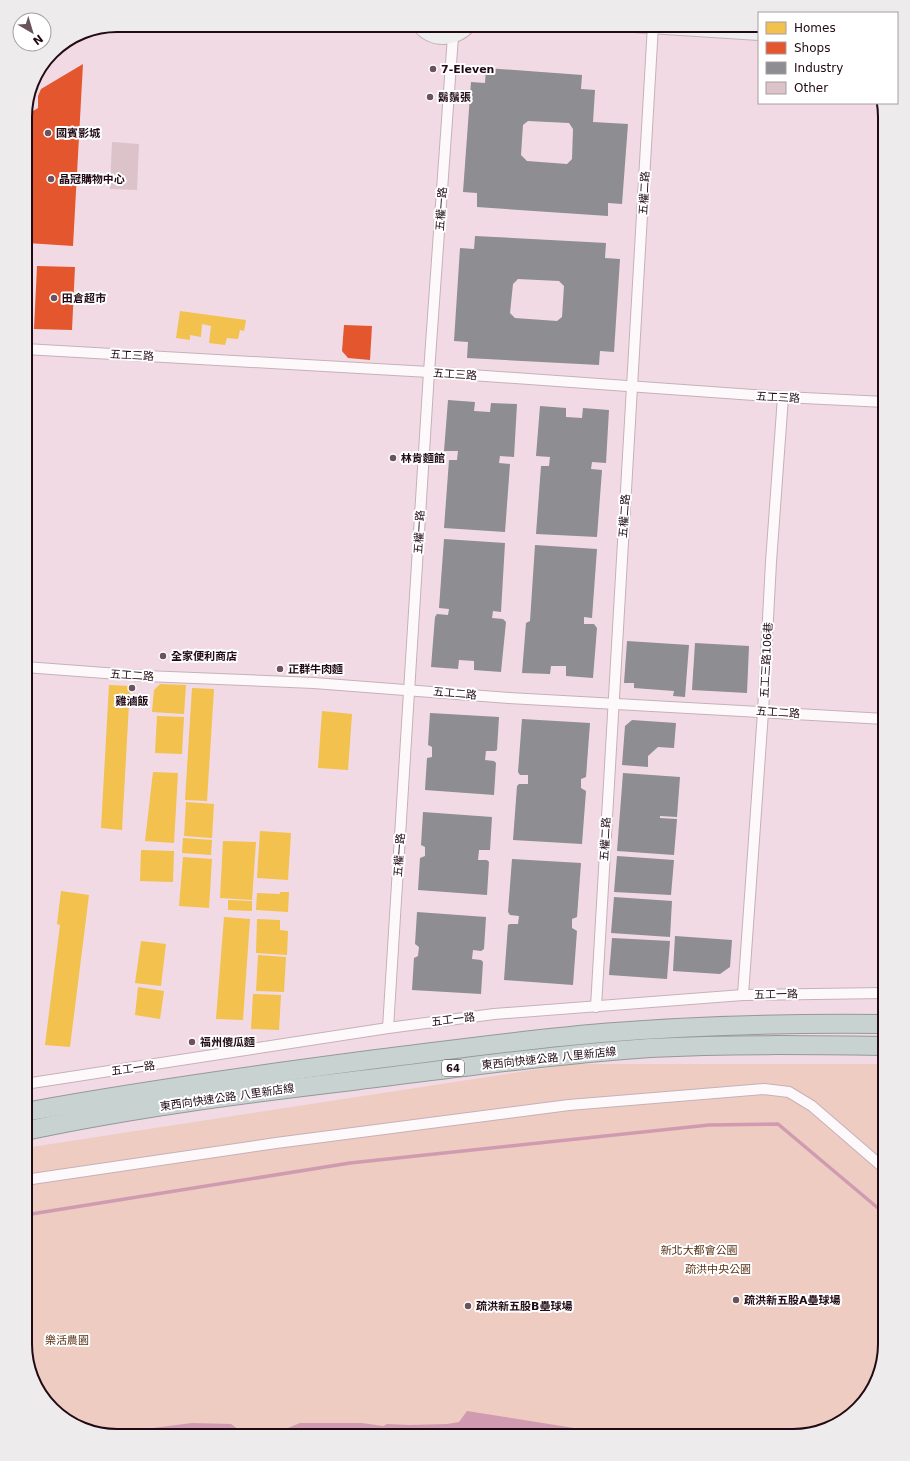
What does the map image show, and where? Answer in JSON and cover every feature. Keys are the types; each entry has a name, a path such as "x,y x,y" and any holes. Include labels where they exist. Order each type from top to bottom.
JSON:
{"highway":[{"name":"東西向快速公路 八里新店線","path":"32,1111 91,1099 306,1068 562,1037 617,1032 760,1025 878,1024"},
{"name":"東西向快速公路 八里新店線","path":"32,1130 84,1119 227,1096 544,1058 651,1048 716,1046 878,1046"}],"street":[{"path":"427,32 437,37 453,36 459,32"},
{"name":"五權二路","path":"596,1007 612,702 653,32"},
{"path":"732,32 758,34"},
{"name":"五權一路","path":"388,1028 410,690 428,372 453,36"},
{"name":"五工三路","path":"32,349 428,372 783,397 878,402"},
{"name":"五工三路106巷","path":"743,995 783,397"},
{"name":"五工二路","path":"32,668 145,676 314,683 509,698 612,702 878,719"},
{"name":"五工一路","path":"32,1083 388,1028 494,1014 743,995 878,993"},
{"path":"32,1179 276,1143 569,1105 764,1089 789,1092 812,1106 878,1163"}],"green space":[{"name":"疏洪中央公園","path":"572,1064 878,1064 878,1344 875,1366 872,1377 864,1391 849,1408 840,1415 821,1425 793,1429 111,1429 89,1425 70,1415 53,1400 46,1391 36,1372 32,1344 32,1147"}],"shaded area":[{"path":"467,1411 578,1429 238,1429 288,1428 300,1423 362,1423 383,1426 387,1424 447,1424 459,1422"},
{"path":"192,1423 231,1424 238,1429 145,1429"}],"building: Homes":[{"path":"180,311 246,320 244,331 240,330 238,339 227,338 225,345 209,343 211,326 202,324 201,337 190,335 190,340 176,338"},
{"path":"160,684 186,685 184,714 152,712 154,690"},
{"path":"109,685 130,686 122,830 101,828"},
{"path":"192,688 214,689 207,801 185,800"},
{"path":"322,711 352,714 348,770 318,768"},
{"path":"157,716 184,717 182,754 155,753"},
{"path":"153,772 178,773 174,843 145,841"},
{"path":"186,802 214,804 212,838 184,836"},
{"path":"260,831 291,833 288,880 257,878"},
{"path":"183,838 212,840 211,855 182,853"},
{"path":"223,841 256,842 252,900 220,898"},
{"path":"141,850 174,851 173,882 140,881"},
{"path":"183,857 212,859 209,908 179,906"},
{"path":"61,891 89,895 70,1047 45,1045 60,925 57,924"},
{"path":"280,892 289,892 288,912 256,910 257,893 280,894"},
{"path":"228,900 252,901 252,911 228,910"},
{"path":"224,917 250,919 243,1020 216,1019"},
{"path":"257,919 280,920 280,930 288,931 287,955 256,953"},
{"path":"141,941 166,944 161,986 135,983"},
{"path":"258,955 286,957 284,992 256,991"},
{"path":"138,987 164,991 160,1019 135,1015"},
{"path":"253,994 281,995 279,1030 251,1029"}],"building: Shops":[{"name":"晶冠購物中心","path":"83,64 73,246 32,243 32,112 38,108 38,96 41,89"},
{"name":"田倉超市","path":"37,266 75,267 72,330 34,329"},
{"path":"344,325 372,326 370,360 348,358 342,351"}],"building: Industry":[{"path":"486,68 582,75 581,89 595,90 593,122 628,124 622,204 608,203 608,216 477,207 477,193 463,192 471,82 485,83","holes":["528,121 569,123 573,129 572,159 567,164 527,161 521,155 523,125"]},
{"path":"475,236 606,243 605,258 620,259 614,352 600,351 599,365 467,358 468,342 454,341 460,248 474,249","holes":["518,279 559,281 564,286 562,317 557,321 515,318 510,313 513,284"]},
{"path":"448,400 475,402 474,411 490,412 491,403 517,404 514,457 500,456 499,463 510,464 505,532 444,528 449,460 457,460 458,451 444,451"},
{"path":"540,406 566,408 566,417 582,418 583,408 609,410 606,463 592,462 591,469 602,470 597,537 536,534 541,466 549,466 550,457 536,456"},
{"path":"444,539 505,543 501,612 493,611 492,618 503,619 506,622 501,672 474,670 474,661 459,660 458,669 431,667 435,617 437,614 448,615 449,609 439,608"},
{"path":"535,545 597,549 592,618 584,617 584,624 594,624 597,628 593,678 566,676 566,666 551,666 550,674 522,673 526,623 530,621"},
{"path":"627,641 689,645 685,697 673,696 674,691 634,688 634,683 624,683"},
{"path":"695,643 749,646 747,693 692,690"},
{"path":"430,713 499,717 497,750 486,751 485,760 494,761 496,763 494,795 425,790 427,758 432,757 432,747 428,745"},
{"path":"522,719 590,723 586,777 581,779 581,788 586,791 582,844 513,840 517,786 519,784 528,784 528,775 520,775 518,772"},
{"path":"632,720 676,723 674,748 658,747 648,756 648,767 622,765 625,726"},
{"path":"623,773 680,777 677,817 660,816 660,818 677,819 674,855 617,851"},
{"path":"423,812 492,817 490,850 479,850 478,860 487,860 489,862 487,895 418,890 420,858 425,856 425,847 421,845"},
{"path":"617,856 674,860 671,895 614,892"},
{"path":"512,859 581,863 577,917 572,919 572,928 577,931 573,985 504,980 508,925 518,924 519,916 510,915 508,912"},
{"path":"614,897 672,901 670,937 611,933"},
{"path":"417,912 486,917 484,949 481,951 473,950 472,959 481,960 483,962 481,994 412,990 414,958 418,956 419,947 415,944"},
{"path":"675,936 732,940 730,967 720,974 673,971"},
{"path":"612,938 670,941 667,979 609,975"}],"building: Other":[{"path":"112,142 139,144 137,190 110,189"}],"waterway":[{"path":"32,1214 350,1163 709,1125 778,1124 878,1208"}],"place":[{"name":"7-Eleven","path":"433,69"},
{"name":"鬍鬚張","path":"430,97"},
{"name":"國賓影城","path":"48,133"},
{"name":"晶冠購物中心","path":"51,179"},
{"name":"田倉超市","path":"54,298"},
{"name":"林肯麵館","path":"393,458"},
{"name":"全家便利商店","path":"163,656"},
{"name":"正群牛肉麵","path":"280,669"},
{"name":"雞滷飯","path":"132,688"},
{"name":"福州傻瓜麵","path":"192,1042"},
{"name":"疏洪新五股A壘球場","path":"736,1300"},
{"name":"疏洪新五股B壘球場","path":"468,1306"}],"park label":[{"name":"新北大都會公園","path":"699,1250"},
{"name":"樂活農園","path":"67,1340"}]}
